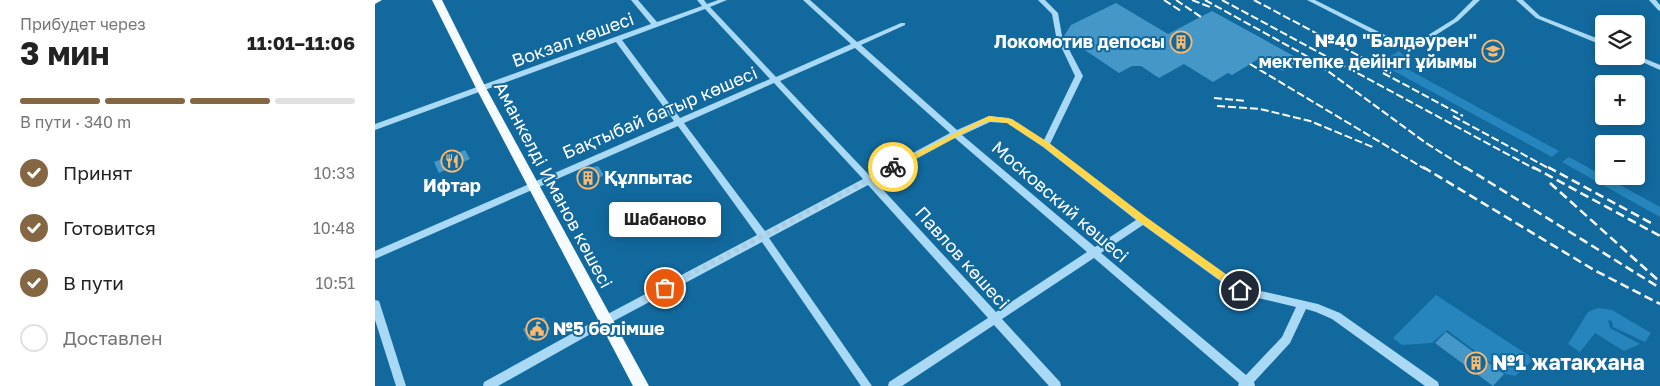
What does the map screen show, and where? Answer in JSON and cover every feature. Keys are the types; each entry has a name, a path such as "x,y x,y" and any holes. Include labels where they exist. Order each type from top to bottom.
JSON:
{"main road":[{"name":"Аманкелді Иманов көшесі","path":"437,0 481,88 535,185 641,386"}],"street":[{"path":"634,0 656,25"},
{"name":"Вокзал көшесі","path":"375,127 618,40 703,3 725,0"},
{"name":"Московский көшесі","path":"806,0 1093,254 1246,385"},
{"path":"1041,0 1055,13 1059,36 1079,76 1046,145"},
{"path":"1310,0 1409,50 1456,20 1477,0"},
{"path":"1519,0 1538,17 1595,40"},
{"path":"1652,0 1660,9"},
{"name":"Павлов көшесі","path":"703,3 869,180 1055,386"},
{"name":"Бақтыбай батыр көшесі","path":"375,256 857,46 903,24"},
{"path":"618,40 763,236 867,386"},
{"path":"1645,62 1660,68"},
{"path":"488,386 606,320 956,134 989,119 999,118 1009,121 1046,145 1143,220 1240,290 1303,304 1336,316 1434,386"},
{"path":"893,386 1143,220"},
{"path":"375,304 401,386"},
{"path":"1246,385 1286,340 1303,304"}],"shaded area":[{"path":"1399,51 1407,58 1398,64 1559,151 1552,157 1379,63"},
{"path":"1569,157 1595,171 1595,181 1562,162"},
{"path":"1603,185 1620,185 1660,207 1660,217"},
{"path":"1436,295 1534,359 1515,376 1506,374 1447,330 1432,343 1402,345 1393,338"},
{"path":"1598,308 1612,310 1651,333 1645,342 1613,327 1612,321 1608,320 1610,328 1640,344 1624,351 1595,333 1580,352 1568,344 1588,312"}],"building":[{"name":"Локомотив депосы","path":"1116,3 1168,34 1212,11 1301,60 1283,71 1260,58 1232,75 1228,73 1213,82 1184,64 1159,78 1141,66 1132,66 1119,73 1064,36 1071,25"},
{"name":"Ифтар","path":"465,150 470,159 439,173 434,162"},
{"name":"Құлпытас","path":"598,166 604,175 594,180 595,183 582,185 576,175"},
{"name":"№5 бөлімше","path":"544,317 550,329 529,341 523,329"},
{"name":"№1 жатақхана","path":"1446,332 1504,374 1493,386 1435,343"}],"railway":[{"path":"1164,0 1181,11"},
{"path":"1176,0 1201,17"},
{"path":"1192,0 1210,7"},
{"path":"1205,0 1310,58 1426,143 1467,169"},
{"path":"1222,0 1535,169"},
{"path":"1254,0 1391,73"},
{"path":"1250,64 1425,169"},
{"path":"1383,73 1463,116"},
{"path":"1214,98 1246,101"},
{"path":"1217,106 1260,109 1310,121 1375,148"},
{"path":"1453,116 1550,169"},
{"path":"1423,167 1594,270 1660,304"},
{"path":"1465,167 1660,288"},
{"path":"1533,167 1660,236"},
{"path":"1548,167 1651,223"},
{"path":"1550,183 1659,281"}],"way so far":[{"path":"665,288 893,167"}],"place":[{"name":"Локомотив депосы","path":"1181,42"},
{"name":"№40 \"Балдәурен\" мектепке дейінгі ұйымы","path":"1493,51"},
{"name":"Ифтар","path":"452,161"},
{"name":"Құлпытас","path":"588,178"},
{"name":"Шабаново","path":"665,288"},
{"name":"№5 бөлімше","path":"537,329"},
{"name":"№1 жатақхана","path":"1476,363"}],"route":[{"path":"893,167 989,119 999,118 1009,121 1046,145 1143,220 1240,290"}]}
